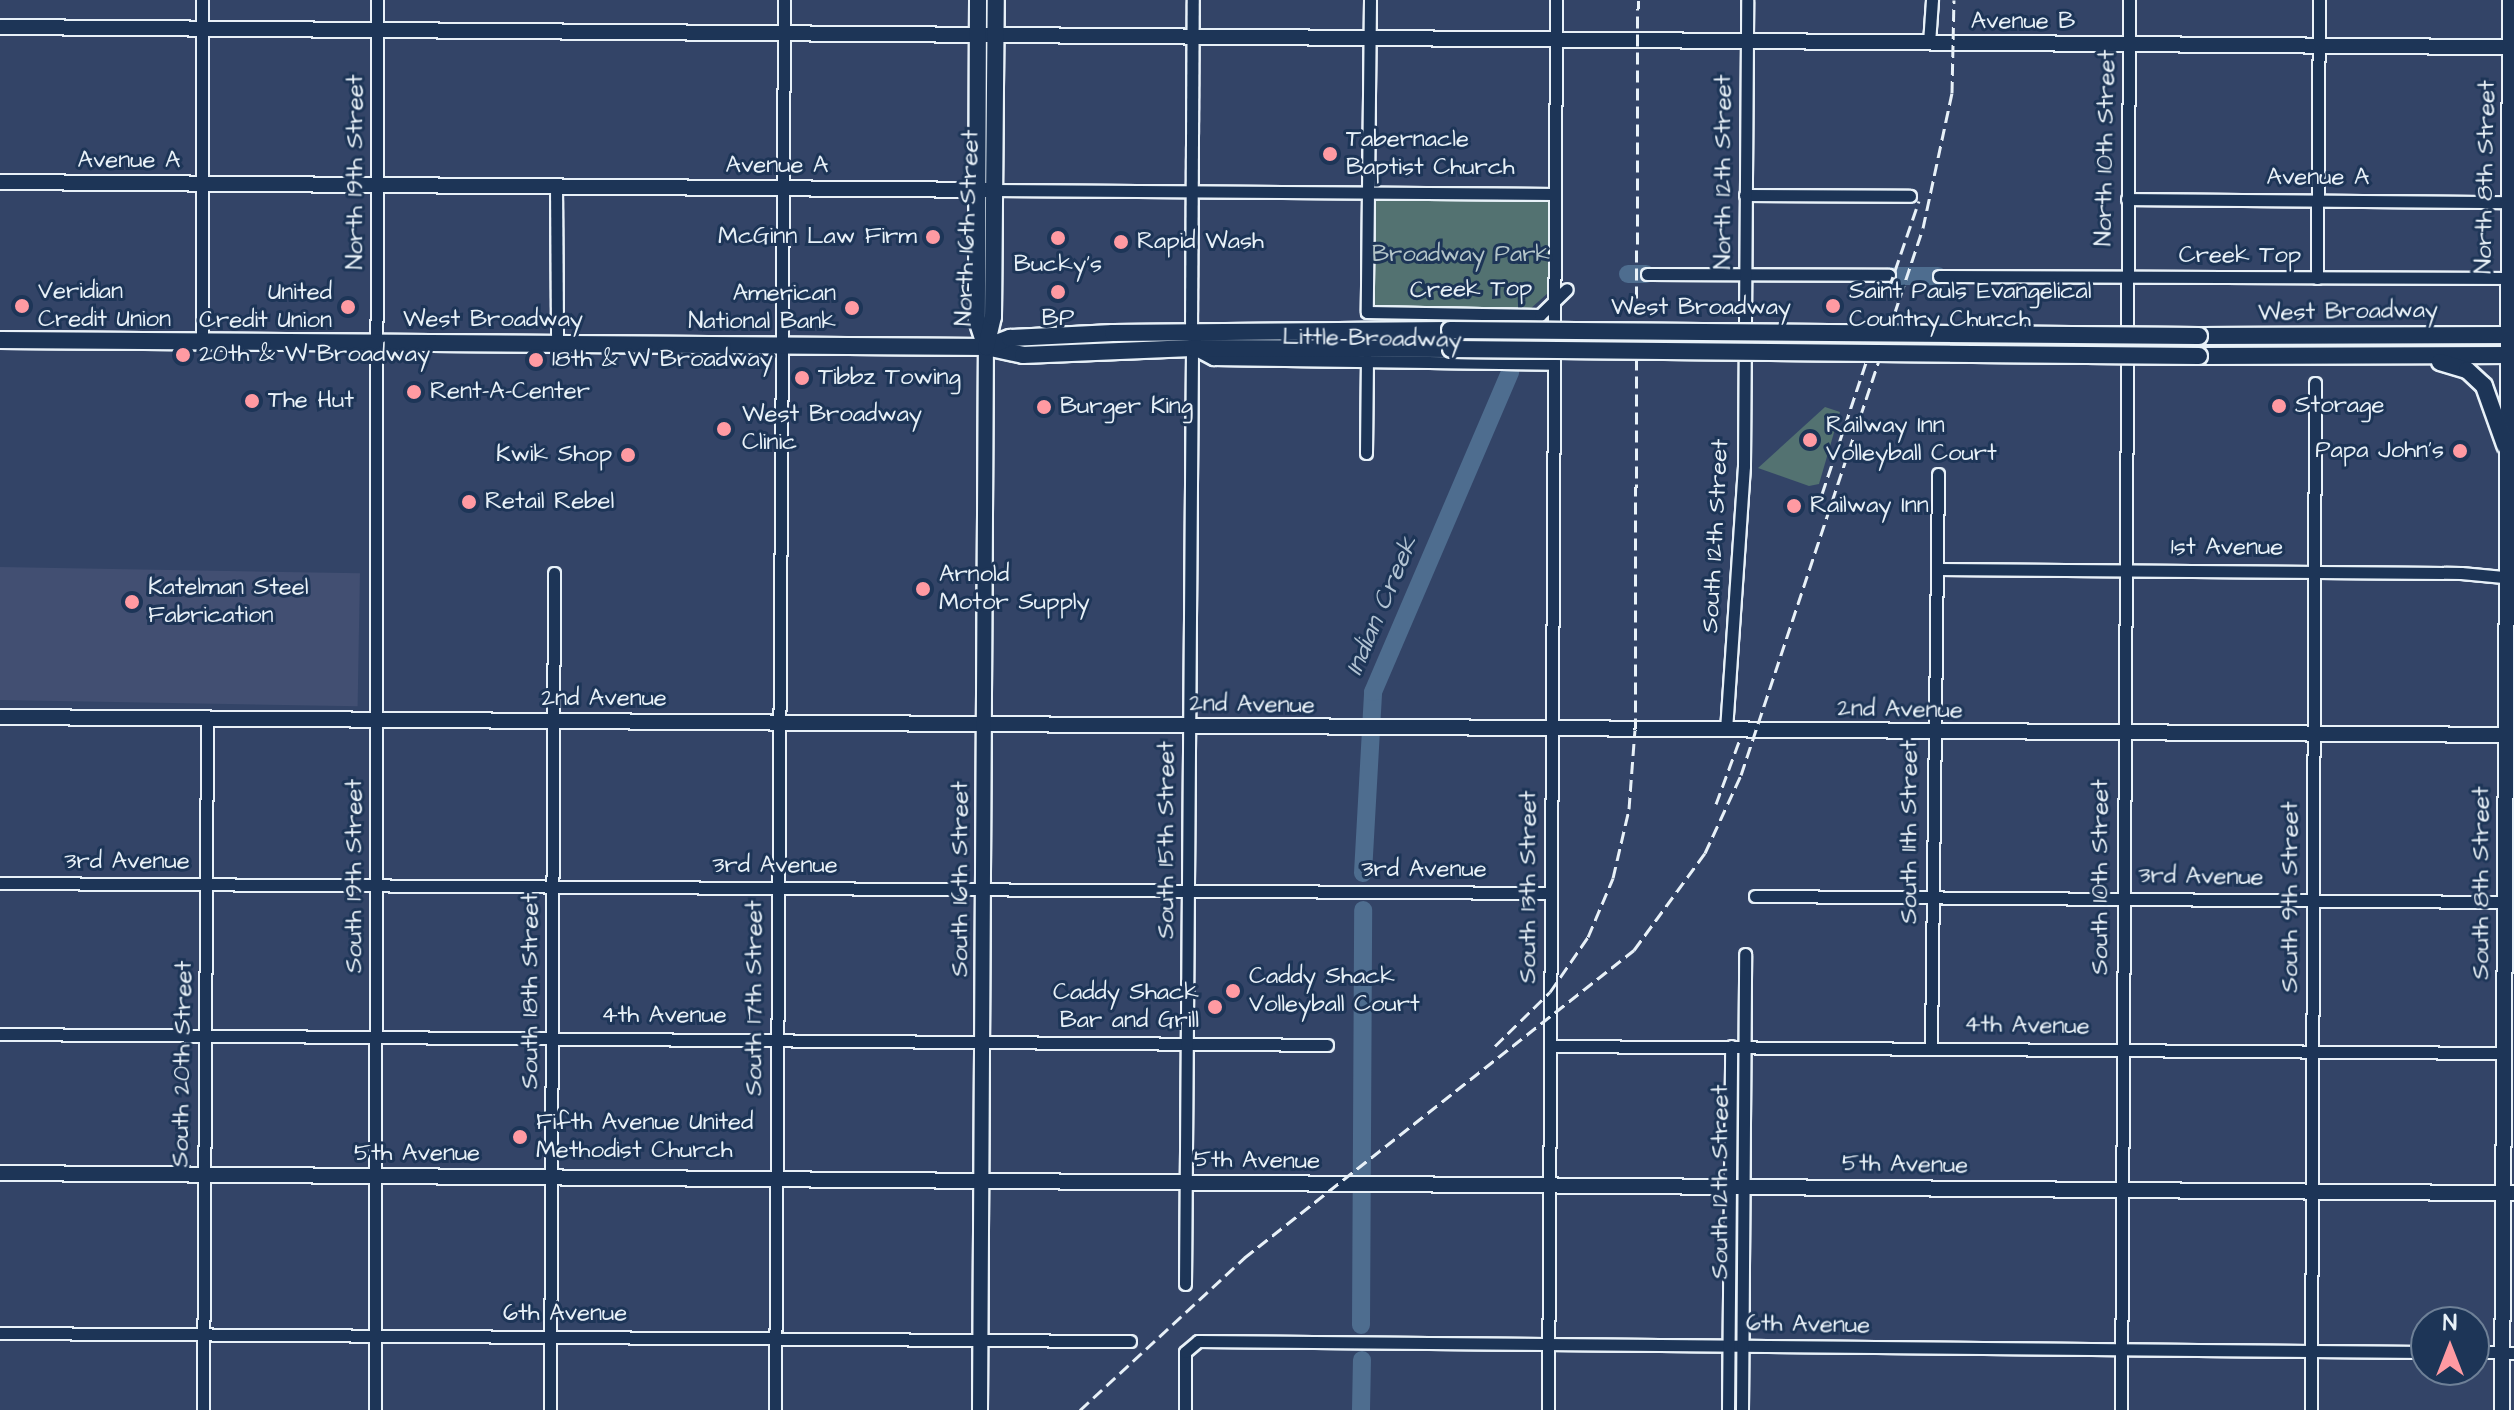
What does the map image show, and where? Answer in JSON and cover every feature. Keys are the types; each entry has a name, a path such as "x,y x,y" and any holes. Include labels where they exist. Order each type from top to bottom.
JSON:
{"main road":[{"name":"North 16th Street","path":"978,0 993,317 986,347"},
{"name":"North 16th Street","path":"986,190 996,0"},
{"name":"West Broadway","path":"1192,339 1450,330 2199,336 2510,335"},
{"name":"West Broadway","path":"0,340 986,347 1010,338 1192,339 1451,349 2419,358 2510,355"},
{"path":"2419,358 2455,365 2477,377 2488,393 2505,445"}],"street":[{"path":"202,0 202,342"},
{"name":"North 19th Street","path":"377,0 379,343"},
{"name":"South 17th Street","path":"775,1410 780,188 784,0"},
{"name":"South 15th Street","path":"1185,1284 1193,0"},
{"path":"1368,193 1370,0"},
{"name":"South 13th Street","path":"1548,1410 1556,0"},
{"name":"North 12th Street","path":"1745,344 1747,0"},
{"path":"1929,43 1932,0"},
{"name":"North 10th Street","path":"2124,345 2129,0"},
{"path":"2317,278 2319,0"},
{"name":"North 8th Street","path":"2510,0 2510,355"},
{"name":"Avenue B","path":"0,27 2510,47"},
{"name":"Avenue A","path":"0,182 1554,194"},
{"path":"556,186 557,345"},
{"name":"Creek Top","path":"1368,193 1367,312 1540,315 1567,289"},
{"path":"1745,195 1910,196"},
{"name":"Avenue A","path":"2127,199 2508,202"},
{"path":"1647,274 1889,275"},
{"name":"Creek Top","path":"1939,276 2510,278"},
{"name":"Little Broadway","path":"1192,339 1213,359 1554,364"},
{"name":"South 19th Street","path":"375,1410 379,343"},
{"name":"South 12th Street","path":"1726,730 1744,466 1745,344"},
{"name":"South 10th Street","path":"2121,1410 2124,345"},
{"name":"South 16th Street","path":"980,1410 986,347"},
{"name":"South 8th Street","path":"2502,1410 2508,1353 2503,902 2509,820 2504,735 2509,576 2505,445 2510,355"},
{"path":"1366,453 1367,360"},
{"name":"South 9th Street","path":"2311,1410 2315,383"},
{"name":"South 11th Street","path":"1931,1047 1938,474"},
{"name":"1st Avenue","path":"1939,569 2314,571 2509,576"},
{"name":"South 18th Street","path":"550,1410 554,573"},
{"name":"2nd Avenue","path":"0,717 2504,735"},
{"name":"South 20th Street","path":"203,1410 207,718"},
{"name":"3rd Avenue","path":"0,883 1551,893"},
{"name":"3rd Avenue","path":"1755,896 2503,902"},
{"name":"South 12th Street","path":"1742,1410 1737,1046 1745,954"},
{"name":"4th Avenue","path":"0,1034 1327,1045"},
{"name":"4th Avenue","path":"1550,1046 2503,1053"},
{"name":"5th Avenue","path":"0,1173 2508,1193"},
{"name":"South 12th Street","path":"1728,1410 1730,1266 1737,1185"},
{"name":"6th Avenue","path":"0,1333 1130,1341"},
{"name":"6th Avenue","path":"1185,1410 1185,1352 1190,1344 2410,1352"}],"shaded area":[{"path":"0,567 360,573 358,706 0,700"}],"green space":[{"name":"Broadway Park","path":"1375,199 1549,200 1548,293 1529,310 1374,310"},
{"name":"Railway Inn Volleyball Court","path":"1825,407 1840,412 1819,484 1809,486 1758,468"}],"waterway":[{"name":"Indian Creek","path":"1628,274 1646,274"},
{"name":"Indian Creek","path":"1889,276 1938,276"},
{"name":"Indian Creek","path":"1363,873 1373,692 1510,372"},
{"name":"Indian Creek","path":"1361,1325 1363,910"},
{"name":"Indian Creek","path":"1361,1410 1362,1360"}],"railway":[{"path":"1495,1046 1550,992 1588,937 1613,878 1629,809 1635,730 1638,0"},
{"path":"1080,1410 1244,1258 1634,950 1705,853 1741,775 1923,228 1952,93 1954,0"},
{"path":"1889,288 1919,201"},
{"path":"1822,494 1882,315"},
{"path":"1716,804 1741,736"}],"place":[{"name":"Tabernacle Baptist Church","path":"1330,154"},
{"name":"McGinn Law Firm","path":"933,237"},
{"name":"Bucky's","path":"1058,238"},
{"name":"Rapid Wash","path":"1121,242"},
{"name":"BP","path":"1058,292"},
{"name":"Veridian Credit Union","path":"22,306"},
{"name":"Saint Pauls Evangelical Country Church","path":"1833,306"},
{"name":"United Credit Union","path":"348,307"},
{"name":"American National Bank","path":"852,308"},
{"name":"20th & W Broadway","path":"183,355"},
{"name":"18th & W Broadway","path":"536,360"},
{"name":"Tibbz Towing","path":"802,378"},
{"name":"Rent-A-Center","path":"414,392"},
{"name":"The Hut","path":"252,401"},
{"name":"Storage","path":"2279,406"},
{"name":"Burger King","path":"1044,407"},
{"name":"West Broadway Clinic","path":"724,429"},
{"name":"Railway Inn Volleyball Court","path":"1810,440"},
{"name":"Papa John's","path":"2460,451"},
{"name":"Kwik Shop","path":"628,455"},
{"name":"Retail Rebel","path":"469,502"},
{"name":"Railway Inn","path":"1794,506"},
{"name":"Arnold Motor Supply","path":"923,589"},
{"name":"Katelman Steel Fabrication","path":"132,602"},
{"name":"Caddy Shack Volleyball Court","path":"1233,991"},
{"name":"Caddy Shack Bar and Grill","path":"1215,1007"},
{"name":"Fifth Avenue United Methodist Church","path":"520,1137"}]}
